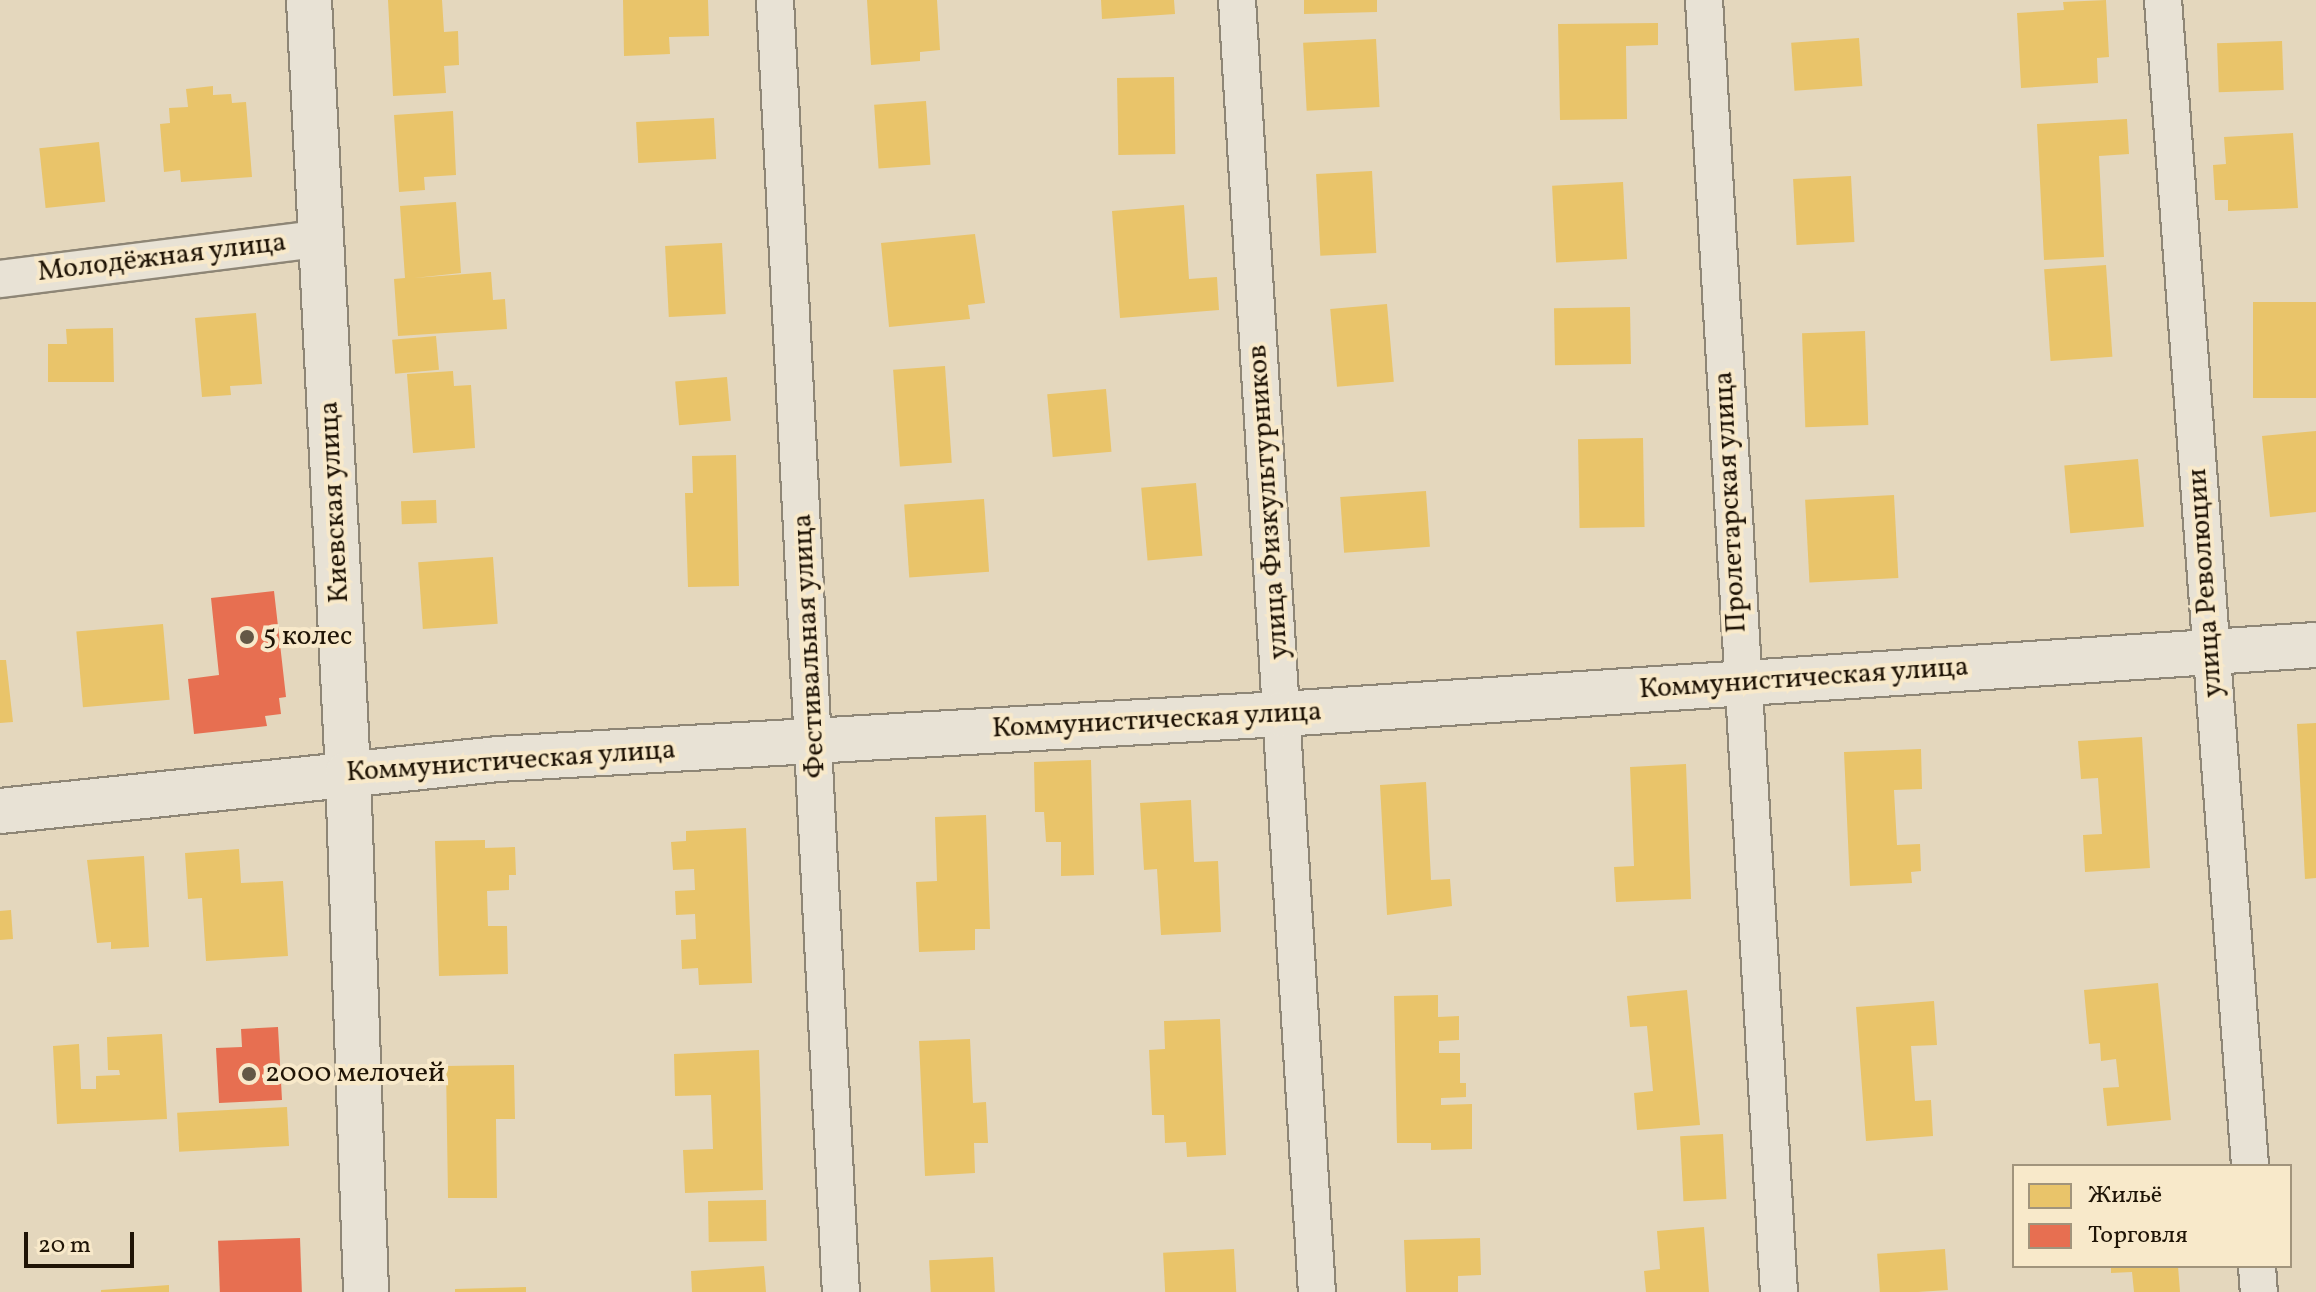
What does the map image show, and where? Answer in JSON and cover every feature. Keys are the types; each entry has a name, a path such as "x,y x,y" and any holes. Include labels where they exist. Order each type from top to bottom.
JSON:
{"street":[{"name":"Киевская улица","path":"309,0 348,773 366,1292"},
{"name":"Фестивальная улица","path":"775,0 841,1292"},
{"name":"улица Физкультурников","path":"1237,0 1317,1292"},
{"name":"Пролетарская улица","path":"1704,0 1740,684 1779,1292"},
{"name":"улица Революции","path":"2163,0 2250,1164"},
{"name":"Молодёжная улица","path":"0,279 323,238"},
{"name":"Коммунистическая улица","path":"0,811 348,773 2316,645"},
{"path":"2257,1268 2259,1292"}],"building: Жильё":[{"path":"388,0 442,0 444,32 458,31 459,65 444,66 446,93 393,96"},
{"path":"623,0 708,0 709,36 669,37 670,54 624,56"},
{"path":"867,0 937,0 940,50 920,52 920,61 871,65"},
{"path":"1101,0 1174,0 1175,14 1102,19"},
{"path":"1304,0 1377,0 1377,12 1304,14"},
{"path":"2106,0 2109,57 2097,58 2098,83 2021,88 2017,13 2064,10 2063,2"},
{"path":"1658,23 1658,45 1626,46 1627,119 1560,120 1558,24"},
{"path":"1859,38 1862,86 1795,91 1791,43"},
{"path":"1376,39 1380,107 1307,111 1303,43"},
{"path":"2282,41 2284,90 2219,92 2217,43"},
{"path":"1174,77 1175,154 1118,155 1117,78"},
{"path":"213,86 213,95 231,94 232,103 246,102 252,177 181,182 180,170 164,172 160,124 170,123 169,108 188,107 186,89"},
{"path":"926,101 930,165 879,168 874,105"},
{"path":"453,111 456,175 424,177 425,190 399,192 394,115"},
{"path":"714,118 716,159 638,163 636,122"},
{"path":"2127,119 2129,154 2099,156 2104,257 2044,260 2037,124"},
{"path":"2293,133 2298,208 2228,211 2228,200 2215,200 2213,165 2226,164 2224,137"},
{"path":"99,142 105,202 46,208 39,148"},
{"path":"1372,171 1376,253 1320,256 1316,174"},
{"path":"1851,176 1854,242 1797,245 1793,179"},
{"path":"1623,182 1627,259 1556,263 1552,186"},
{"path":"456,202 461,273 414,278 491,272 493,300 505,299 507,329 398,336 394,279 405,278 400,206"},
{"path":"1184,205 1189,279 1217,277 1219,310 1120,318 1112,211"},
{"path":"975,234 985,303 968,305 970,319 889,327 881,243"},
{"path":"722,243 726,314 669,317 665,246"},
{"path":"2106,265 2112,357 2051,361 2044,269"},
{"path":"2253,302 2316,302 2316,398 2253,398"},
{"path":"1387,304 1394,382 1337,387 1330,309"},
{"path":"1630,307 1631,364 1555,365 1554,308"},
{"path":"256,313 262,384 230,386 231,395 202,397 195,318"},
{"path":"113,328 114,382 48,382 48,344 67,344 66,329"},
{"path":"1865,331 1868,425 1805,427 1802,333"},
{"path":"436,336 439,370 395,374 392,340"},
{"path":"945,366 952,463 900,466 893,370"},
{"path":"453,371 454,386 471,385 475,448 413,453 407,374"},
{"path":"727,377 731,421 679,425 675,382"},
{"path":"1106,389 1111,452 1053,457 1047,394"},
{"path":"2316,431 2316,512 2270,517 2262,436"},
{"path":"1643,438 1645,527 1580,528 1578,439"},
{"path":"736,455 739,586 688,587 685,493 693,493 692,456"},
{"path":"2138,459 2144,527 2070,533 2064,465"},
{"path":"1196,483 1202,556 1148,561 1141,488"},
{"path":"1426,491 1430,547 1344,553 1340,497"},
{"path":"1894,495 1898,578 1809,583 1805,500"},
{"path":"984,499 989,572 909,577 904,505"},
{"path":"436,500 437,523 402,524 401,501"},
{"path":"493,557 498,624 423,629 418,562"},
{"path":"163,624 170,700 83,707 76,632"},
{"path":"0,660 6,660 13,722 0,723"},
{"path":"2316,723 2316,878 2305,879 2297,724"},
{"path":"2142,737 2150,868 2085,872 2083,835 2102,834 2098,778 2081,779 2078,741"},
{"path":"1921,749 1922,789 1894,790 1897,845 1920,844 1921,871 1911,872 1912,883 1850,886 1844,752"},
{"path":"1091,760 1094,875 1061,876 1061,842 1046,842 1044,812 1035,812 1034,762"},
{"path":"1686,764 1691,899 1616,902 1614,867 1634,866 1630,767"},
{"path":"1426,782 1431,880 1450,879 1452,906 1387,915 1380,785"},
{"path":"1191,800 1194,862 1218,861 1221,932 1161,935 1157,869 1144,870 1140,803"},
{"path":"986,815 990,929 975,929 975,950 919,952 916,882 937,881 935,817"},
{"path":"746,828 752,983 699,985 698,968 682,969 681,940 696,939 695,914 676,915 675,891 695,890 694,869 673,870 671,842 686,841 686,831"},
{"path":"485,840 485,848 515,847 516,875 509,875 509,890 487,891 488,926 507,926 508,974 439,976 435,841"},
{"path":"239,849 241,883 283,881 288,956 206,961 202,898 188,899 185,853"},
{"path":"144,856 149,947 111,949 111,942 97,943 87,860"},
{"path":"11,910 13,939 0,940 0,911"},
{"path":"2158,983 2171,1120 2107,1126 2103,1088 2119,1087 2116,1059 2101,1061 2100,1043 2089,1044 2084,990"},
{"path":"1687,990 1700,1125 1637,1130 1634,1093 1653,1091 1647,1026 1630,1027 1627,996"},
{"path":"1438,995 1438,1017 1459,1016 1459,1040 1439,1041 1439,1053 1460,1053 1460,1083 1466,1083 1466,1097 1441,1098 1441,1105 1472,1104 1472,1149 1431,1150 1431,1143 1397,1143 1394,996"},
{"path":"1934,1001 1937,1045 1911,1046 1915,1101 1931,1100 1933,1136 1866,1141 1856,1007"},
{"path":"1220,1019 1226,1155 1187,1157 1186,1142 1165,1143 1164,1115 1152,1115 1149,1050 1165,1049 1164,1021"},
{"path":"162,1034 167,1119 57,1124 53,1046 79,1044 81,1089 96,1089 96,1076 120,1075 119,1070 108,1070 107,1037"},
{"path":"970,1039 973,1103 986,1102 988,1143 974,1143 975,1173 925,1176 919,1041"},
{"path":"759,1050 763,1190 685,1193 683,1150 713,1149 711,1095 675,1096 674,1054"},
{"path":"514,1065 515,1119 496,1119 497,1198 448,1198 446,1066"},
{"path":"287,1107 289,1146 179,1152 177,1113"},
{"path":"1723,1134 1726,1199 1683,1201 1680,1136"},
{"path":"766,1200 767,1241 709,1242 708,1201"},
{"path":"1704,1227 1709,1292 1646,1292 1644,1271 1660,1269 1657,1231"},
{"path":"1480,1238 1481,1275 1458,1276 1458,1292 1406,1292 1404,1240"},
{"path":"1234,1249 1236,1292 1165,1292 1163,1253"},
{"path":"1945,1249 1948,1290 1880,1292 1877,1254"},
{"path":"993,1257 995,1292 931,1292 929,1260"},
{"path":"764,1266 766,1292 692,1292 691,1271"},
{"path":"2111,1268 2178,1268 2180,1292 2134,1292 2132,1272 2111,1273"},
{"path":"169,1285 169,1292 101,1292 101,1290"},
{"path":"526,1287 526,1292 455,1292 455,1289"}],"building: Торговля":[{"name":"5 колес","path":"274,591 286,697 279,698 281,714 265,716 267,726 194,734 188,679 219,675 211,598"},
{"name":"2000 мелочей","path":"278,1027 282,1100 219,1103 216,1048 242,1047 241,1029"},
{"path":"300,1238 302,1292 220,1292 218,1241"}],"place":[{"name":"5 колес","path":"247,637"},
{"name":"2000 мелочей","path":"249,1074"}]}
